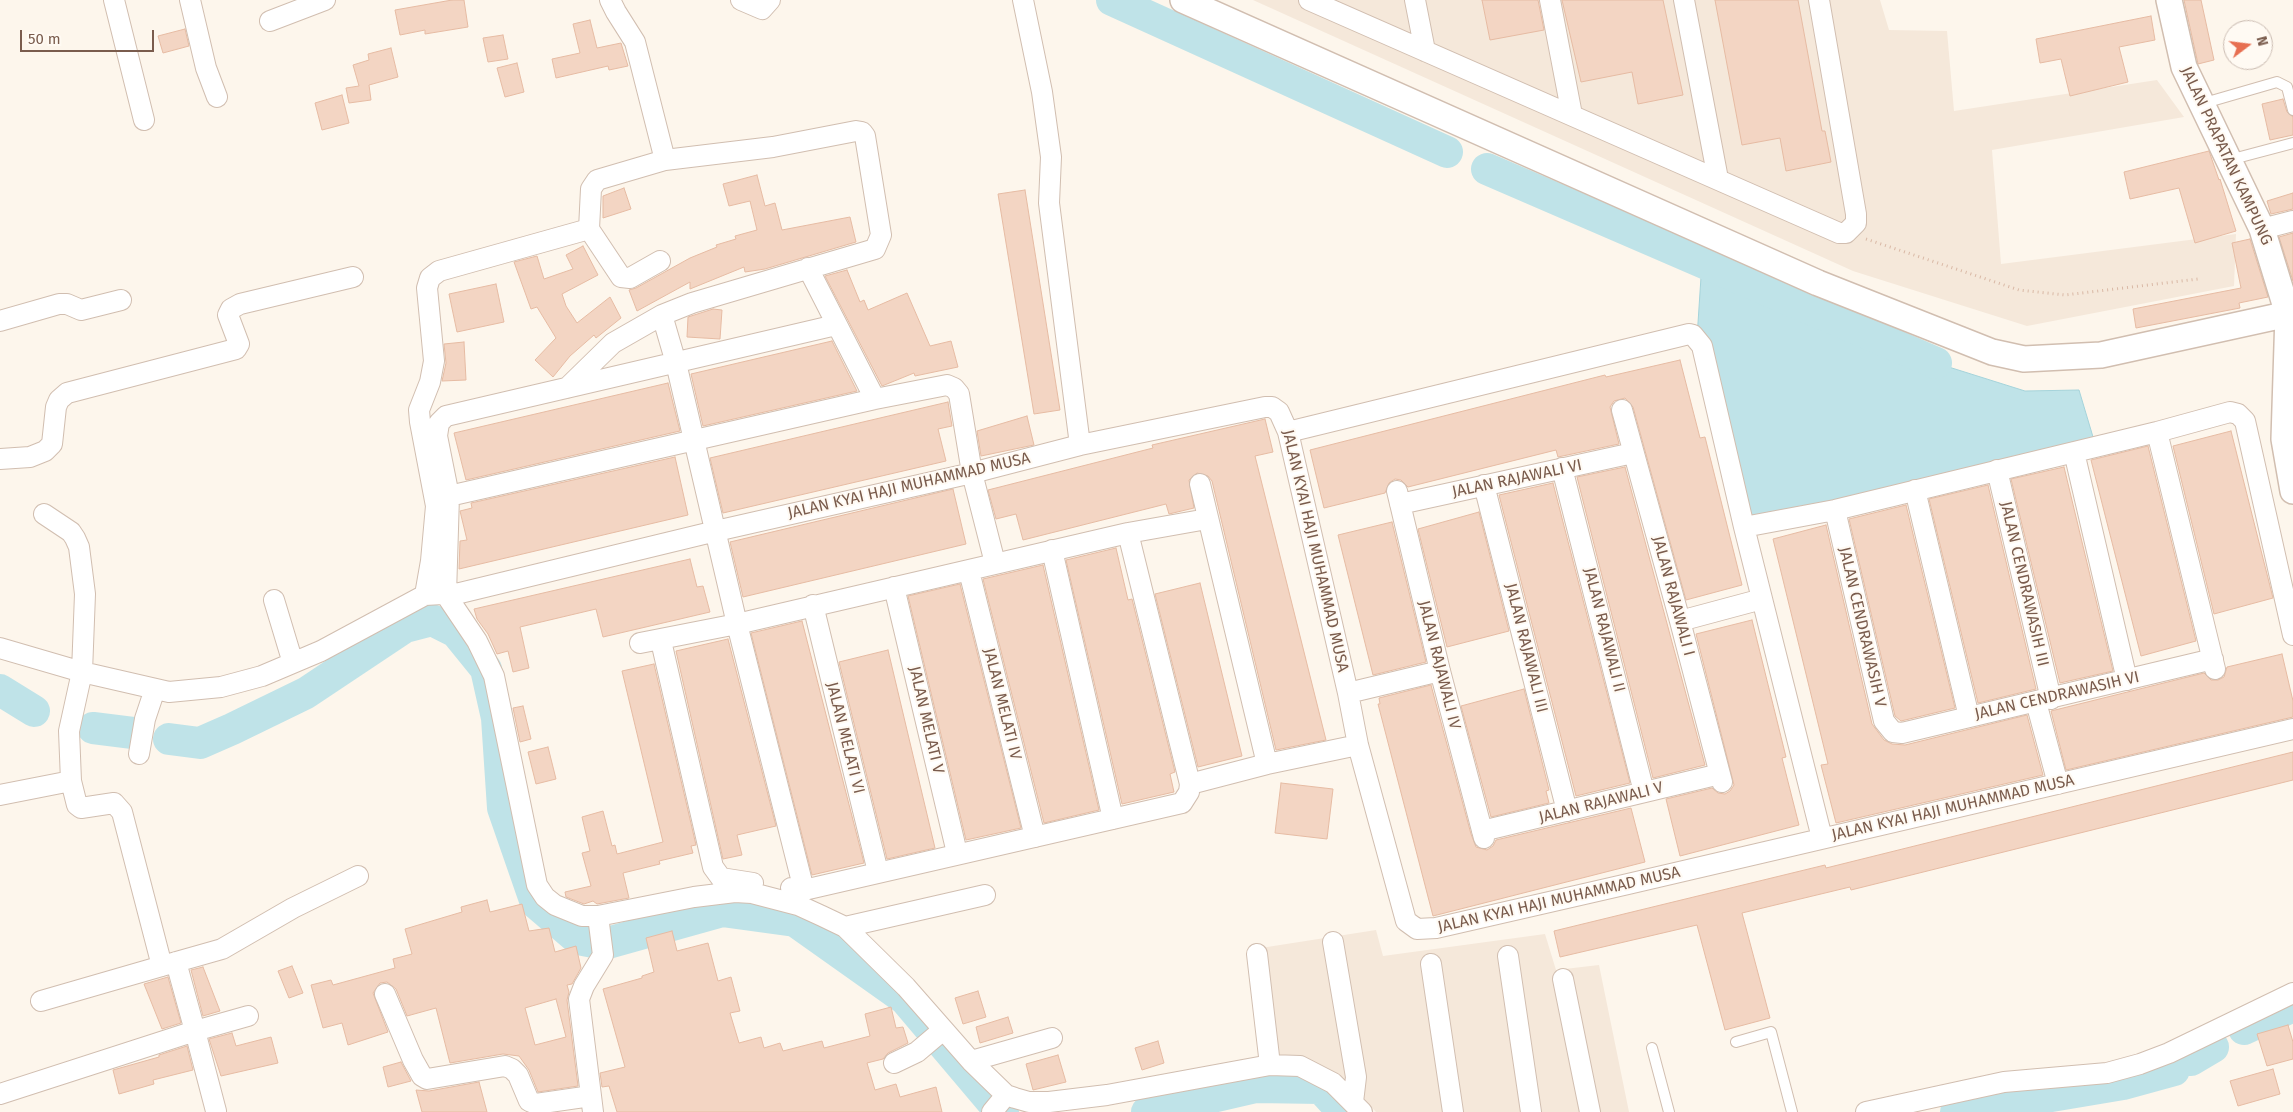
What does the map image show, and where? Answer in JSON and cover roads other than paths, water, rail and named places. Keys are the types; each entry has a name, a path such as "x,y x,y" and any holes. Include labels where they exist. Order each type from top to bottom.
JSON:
{"street":[{"path":"114,0 144,120"},
{"path":"190,0 206,68 217,97"},
{"path":"270,21 325,0"},
{"path":"610,0 635,42 665,160"},
{"path":"741,0 762,9 770,0"},
{"path":"1023,0 1042,92 1051,156 1049,203 1080,445"},
{"path":"1183,0 1818,283 1992,352 2024,359 2101,355 2290,314"},
{"path":"1309,0 1718,178 1839,233 1846,233 1856,223 1856,214 1819,0"},
{"path":"1415,0 1425,51"},
{"path":"1550,0 1572,115"},
{"path":"1684,0 1718,178"},
{"name":"JALAN PRAPATAN KAMPUNG","path":"2169,0 2184,67 2262,229 2290,314 2284,439 2293,491"},
{"path":"567,388 613,343 662,315 692,303 875,249 880,241 865,136 862,132 856,131 773,147 665,160 597,180 593,184 590,195 589,229 622,276 630,278 660,261"},
{"path":"2262,229 2293,221"},
{"path":"424,595 431,561 436,506 419,410 430,382 434,361 428,282 438,271 589,229"},
{"path":"808,268 875,399"},
{"path":"0,459 30,457 45,451 52,444 56,407 59,400 66,393 236,349 238,344 228,315 231,309 240,304 353,277"},
{"path":"0,322 59,304 68,304 81,310 121,300"},
{"path":"662,315 676,363 737,624 804,890"},
{"path":"601,934 582,916 566,912 545,897 537,885 494,676 478,641 446,595 449,496 436,429 442,419 836,325"},
{"path":"1288,432 1689,334 1697,338 1702,346 1744,527 1822,838"},
{"path":"449,496 875,399 947,386 954,388 959,394 972,473 994,563"},
{"name":"JALAN KYAI HAJI MUHAMMAD MUSA","path":"0,648 82,672 155,689 183,692 221,687 262,676 321,651 424,595 446,595 972,473 1080,445 1272,407 1279,412 1288,432 1348,692 1358,745 1406,921 1417,929 1436,928 2293,729"},
{"name":"JALAN RAJAWALI I","path":"1622,410 1721,778"},
{"path":"1744,527 1835,510 2157,432 2230,412 2238,414 2245,421 2293,635"},
{"name":"JALAN CENDRAWASIH VI","path":"1902,733 2127,680 2214,664 2157,432"},
{"path":"2074,452 2127,680"},
{"name":"JALAN RAJAWALI VI","path":"1398,498 1484,485 1634,453"},
{"name":"JALAN RAJAWALI II","path":"1562,468 1644,792"},
{"name":"JALAN CENDRAWASIH III","path":"1997,470 2044,701 2058,784"},
{"path":"1200,484 1267,764"},
{"name":"JALAN RAJAWALI III","path":"1484,485 1567,811"},
{"path":"1914,490 1969,717"},
{"name":"JALAN RAJAWALI IV","path":"1398,498 1440,671 1483,835"},
{"name":"JALAN CENDRAWASIH V","path":"1835,510 1884,722 1893,732 1902,733"},
{"path":"44,514 71,532 79,547 85,594 82,672 69,731 71,782 78,806 81,808 114,803 122,812 169,964 195,1031 216,1110"},
{"path":"640,643 661,641 737,624 1128,533 1207,519"},
{"path":"661,641 716,873 725,879 804,890 957,853 1035,838 1113,819 1178,806 1186,799 1190,784 1128,533"},
{"path":"1052,550 1113,819"},
{"name":"JALAN MELATI IV","path":"969,571 1035,838"},
{"name":"JALAN MELATI V","path":"894,587 957,853"},
{"path":"1680,621 1762,599"},
{"path":"274,600 294,663"},
{"name":"JALAN MELATI VI","path":"813,605 878,872"},
{"path":"1348,692 1440,671"},
{"path":"139,754 145,719 155,689"},
{"path":"1190,784 1267,764 1358,745"},
{"name":"JALAN RAJAWALI V","path":"1483,835 1567,811 1644,792 1721,778"},
{"path":"0,795 71,782"},
{"path":"41,1001 222,949 294,908 358,876"},
{"path":"601,934 694,897 735,892 752,893 798,905 845,927 906,987 937,1035 971,1061 999,1103 1049,1102 1110,1106 1270,1065 1300,1066 1313,1072 1334,1083 1357,1107"},
{"path":"845,927 985,895"},
{"path":"385,994 413,1060 422,1076 427,1079 505,1066 512,1068 518,1075 529,1101 536,1104 592,1104 580,999 582,990 599,964 601,934"},
{"path":"1333,942 1356,1077 1357,1107"},
{"path":"1258,954 1270,1065"},
{"path":"1508,956 1531,1112"},
{"path":"1431,964 1453,1112"},
{"path":"1563,979 1590,1112"},
{"path":"1866,1112 2004,1082 2107,1073 2140,1064 2169,1053 2293,993"},
{"path":"0,1094 195,1031 248,1016"},
{"path":"894,1063 917,1052 937,1035"},
{"path":"971,1061 1052,1038"}],"lane":[{"path":"2201,104 2276,82 2287,87 2293,110"},
{"path":"2228,160 2293,143"},
{"path":"1736,1042 1772,1032 1792,1112"},
{"path":"1652,1048 1668,1112"}],"water":[{"path":"1702,262 1936,363 2025,391 2079,390 2096,447 1744,527 1697,338"}],"waterway":[{"path":"1112,0 1447,152"},
{"path":"1487,169 1936,363"},
{"path":"169,739 200,743 232,729 306,693 405,627 432,620 456,632 486,669 497,718 503,808 536,903 578,939 604,944 722,911 795,921 905,999 993,1103 1003,1112"},
{"path":"0,690 34,711"},
{"path":"93,728 133,733"},
{"path":"2244,1029 2293,1006"},
{"path":"2191,1060 2213,1047"},
{"path":"1956,1112 2123,1084 2174,1070"},
{"path":"1147,1112 1256,1087 1321,1088 1343,1112"}]}
